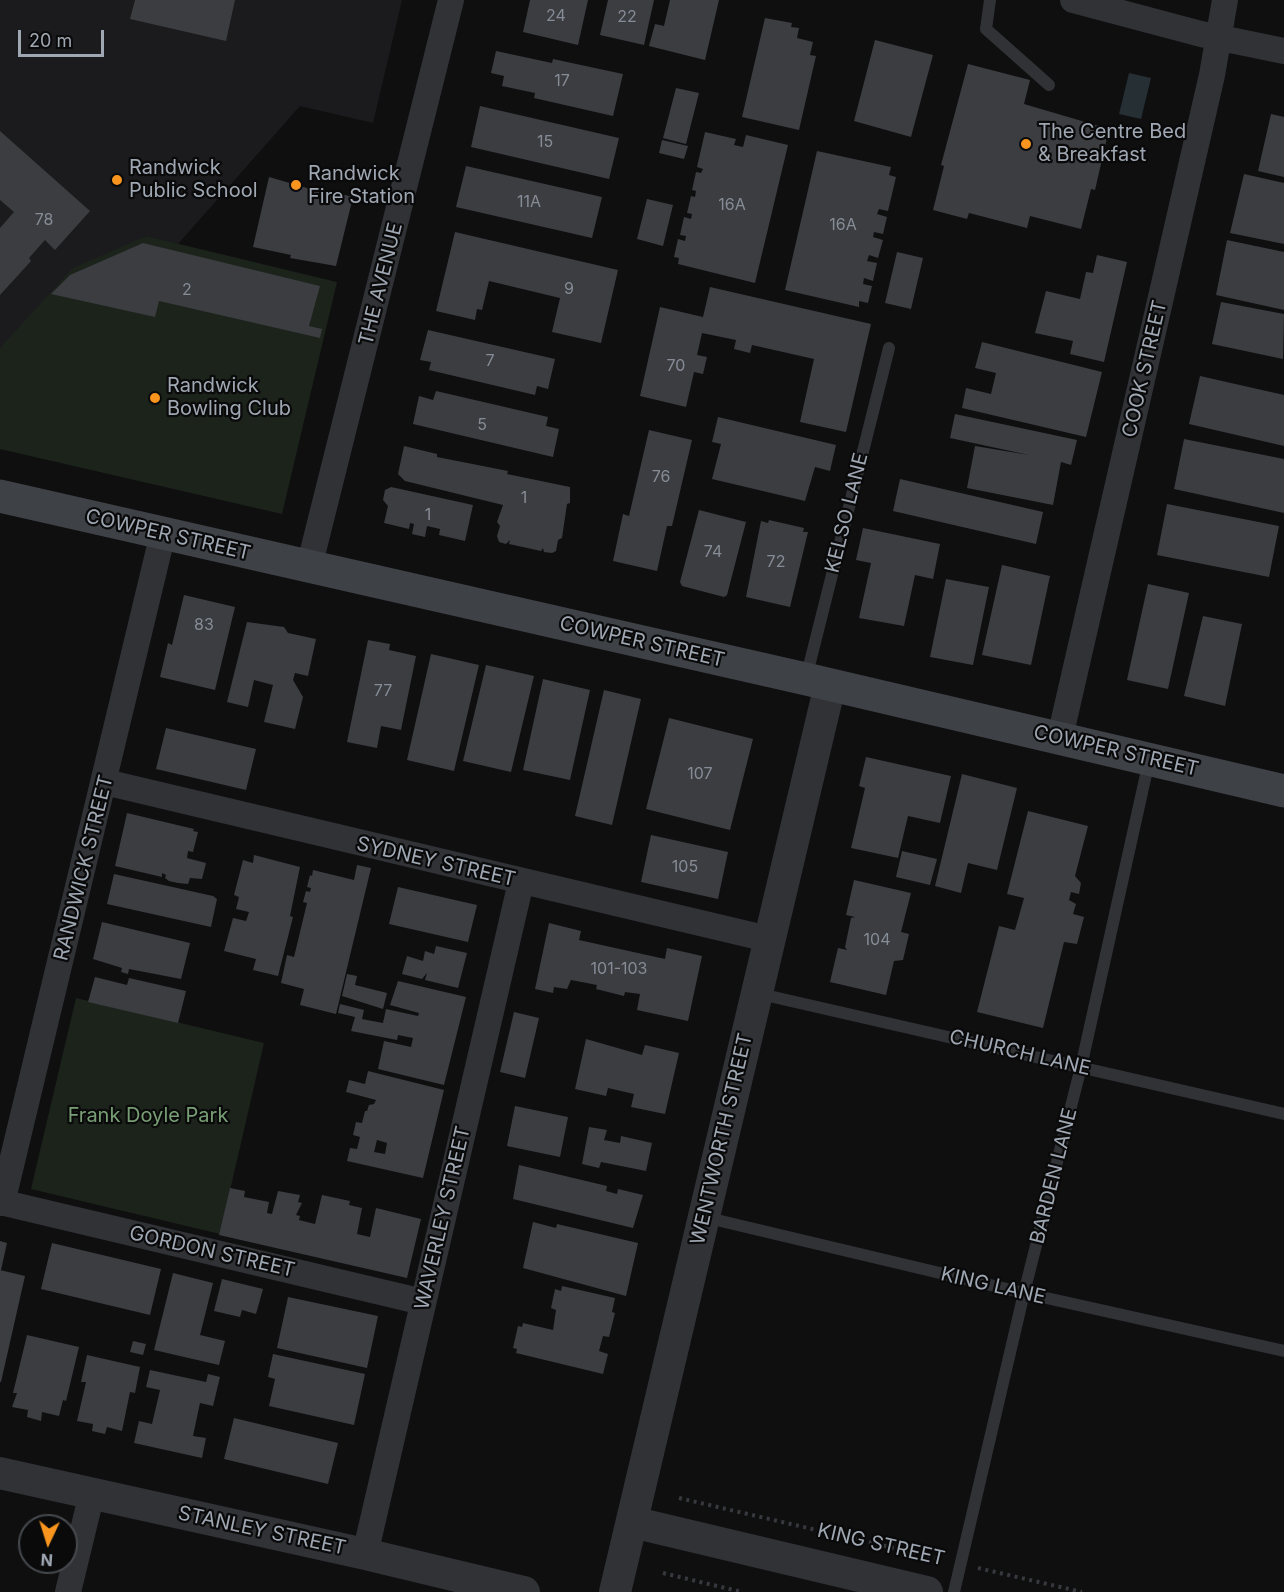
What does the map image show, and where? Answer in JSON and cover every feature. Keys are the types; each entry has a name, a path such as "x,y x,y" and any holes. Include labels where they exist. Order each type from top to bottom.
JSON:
{"main road":[{"name":"COWPER STREET","path":"0,496 1060,737 1284,791"}],"street":[{"name":"THE AVENUE","path":"309,567 451,0"},
{"path":"1073,0 1217,38 1284,51"},
{"name":"COOK STREET","path":"1060,737 1209,87 1225,0"},
{"name":"RANDWICK STREET","path":"1,1202 105,782 163,533"},
{"name":"WENTWORTH STREET","path":"615,1592 756,993 818,682"},
{"name":"SYDNEY STREET","path":"105,782 768,939"},
{"name":"WAVERLEY STREET","path":"365,1554 521,882"},
{"name":"GORDON STREET","path":"1,1202 423,1302"},
{"name":"STANLEY STREET","path":"0,1473 365,1554 524,1592"},
{"path":"68,1592 92,1493"},
{"name":"KING STREET","path":"632,1522 927,1592"}],"lane":[{"path":"990,0 986,29 1049,85"},
{"name":"KELSO LANE","path":"818,682 889,348"},
{"name":"BARDEN LANE","path":"954,1592 1024,1293 1081,1067 1149,759"},
{"name":"CHURCH LANE","path":"756,993 1284,1114"},
{"name":"KING LANE","path":"704,1216 1024,1293 1284,1352"}],"path":[{"name":"KING STREET","path":"679,1498 1083,1592"},
{"path":"663,1573 742,1592"}],"shaded area":[{"name":"Randwick Public School","path":"0,0 402,0 373,123 300,106 178,244 145,236 0,348"},
{"path":"1129,73 1151,78 1141,119 1119,114"}],"green space":[{"name":"Randwick Bowling Club","path":"146,236 337,282 282,514 0,449 0,348 73,268"},
{"name":"Frank Doyle Park","path":"76,998 264,1043 220,1234 31,1189"}],"building":[{"path":"135,0 235,0 226,41 130,19"},
{"path":"530,0 588,0 578,45 523,32"},
{"path":"608,0 654,0 644,45 600,35"},
{"path":"670,0 719,0 705,60 649,46 655,24 664,26"},
{"path":"765,18 792,23 791,27 799,28 797,38 813,42 810,55 816,56 799,130 742,117"},
{"path":"875,40 933,55 911,137 854,121"},
{"path":"496,51 552,63 553,59 623,74 613,116 534,98 535,93 502,86 504,76 491,73"},
{"name":"The Centre Bed & Breakfast","path":"968,64 1030,80 1024,104 1109,129 1095,190 1091,189 1081,229 1030,216 1027,228 969,213 967,219 933,210 944,166 941,165"},
{"path":"676,88 699,93 686,144 663,138"},
{"path":"480,106 619,138 609,179 471,147"},
{"path":"1271,114 1284,117 1284,177 1258,171"},
{"path":"0,131 90,211 55,250 45,240 29,258 31,261 0,295 0,228 14,212 0,200"},
{"path":"705,132 736,139 734,145 743,147 746,135 788,145 755,283 678,264 679,258 674,257 678,239 685,241 686,236 680,235 684,217 691,219 692,214 687,213 691,196 695,197 696,191 692,190 696,172 701,173 703,169 697,167"},
{"path":"662,140 688,146 684,159 659,153"},
{"path":"817,151 891,167 889,175 896,177 888,211 879,209 877,214 887,217 883,234 874,232 873,237 883,240 878,258 869,255 867,261 877,263 873,281 864,278 863,284 872,286 868,303 859,301 859,307 785,290"},
{"path":"466,166 602,197 592,238 456,207"},
{"path":"1244,174 1284,183 1284,244 1230,233"},
{"path":"269,177 324,193 325,190 353,197 336,266 290,258 291,255 253,247"},
{"path":"647,199 673,205 663,246 637,239"},
{"path":"455,232 618,270 601,343 552,332 560,298 489,281 482,310 477,309 475,320 436,311"},
{"path":"1227,240 1284,252 1284,310 1216,295"},
{"path":"143,243 320,286 309,326 322,329 320,338 159,301 155,317 51,294 70,275"},
{"path":"897,252 923,258 911,309 885,303"},
{"path":"1097,255 1127,262 1104,362 1070,354 1073,341 1035,333 1046,291 1080,299 1086,272 1093,273"},
{"path":"710,287 871,324 846,432 800,422 814,359 752,345 750,353 734,349 736,340 702,333 697,355 707,357 703,374 694,372 686,407 640,396 660,307 703,317"},
{"path":"1221,302 1284,314 1283,359 1212,344"},
{"path":"428,330 555,359 548,389 537,386 535,395 429,370 431,362 420,360"},
{"path":"982,342 1102,372 1086,437 962,408 966,388 991,394 996,373 975,368"},
{"path":"1200,376 1284,395 1284,446 1189,424"},
{"path":"436,391 548,417 546,426 559,429 553,457 413,424 419,396 433,400"},
{"path":"955,414 1077,440 1071,465 1061,462 1053,505 967,488 975,446 1029,455 950,438"},
{"path":"718,417 836,445 830,471 815,467 805,501 712,479 721,444 712,442"},
{"path":"649,430 692,440 672,526 667,526 657,571 613,561 623,514 629,516"},
{"path":"1184,439 1284,459 1284,513 1174,489"},
{"path":"404,446 437,454 437,457 508,471 507,474 570,487 570,503 567,504 562,538 558,540 556,551 544,552 543,548 541,551 509,544 510,540 506,544 499,542 497,536 500,526 497,522 503,505 405,481 398,474"},
{"path":"900,479 1043,512 1036,544 893,511"},
{"path":"391,487 473,505 465,541 439,535 440,529 427,526 425,537 412,534 414,524 410,523 409,529 384,523 388,506 383,500 385,490"},
{"path":"1167,504 1279,526 1269,577 1157,555"},
{"path":"699,510 746,522 727,595 724,597 682,586 680,582"},
{"path":"769,520 804,528 803,532 808,532 790,607 746,597 761,521 768,523"},
{"path":"863,528 940,544 933,579 915,575 904,626 859,618 871,563 856,560"},
{"path":"1002,565 1050,576 1031,665 982,655"},
{"path":"946,579 989,587 973,665 930,657"},
{"path":"1148,584 1189,593 1168,689 1127,680"},
{"path":"184,595 235,607 215,690 160,677 168,643 172,645"},
{"path":"1203,616 1242,624 1225,706 1184,696"},
{"path":"247,622 284,627 288,633 316,639 308,676 295,673 293,680 303,697 295,729 264,722 273,685 254,680 248,707 227,702"},
{"path":"368,640 390,644 389,650 416,656 401,730 381,726 377,748 347,742"},
{"path":"431,654 479,665 454,771 407,760"},
{"path":"486,665 534,676 511,772 463,761"},
{"path":"543,679 590,690 570,780 523,770"},
{"path":"604,690 641,699 612,825 575,816"},
{"path":"669,718 753,739 730,830 646,809"},
{"path":"166,728 256,749 246,790 156,769"},
{"path":"866,757 951,776 940,823 908,816 898,858 851,848 865,788 859,786"},
{"path":"962,774 1017,788 997,870 968,863 961,893 935,886"},
{"path":"1028,811 1088,826 1075,876 1081,883 1079,894 1071,892 1069,900 1076,904 1073,914 1084,917 1077,944 1064,942 1043,1028 977,1012 999,926 1015,930 1024,898 1007,894"},
{"path":"127,813 194,829 193,831 198,832 193,852 188,851 187,858 206,863 202,879 190,878 188,884 178,883 169,881 162,873 162,877 115,866"},
{"path":"651,835 728,852 718,899 641,882"},
{"path":"902,851 937,859 930,885 896,877"},
{"path":"254,855 300,867 290,916 293,917 278,976 253,970 256,959 224,951 233,918 246,921 249,912 236,909 239,897 234,895 243,860 253,863"},
{"path":"357,865 371,868 336,1014 300,1005 304,989 281,983 287,955 294,957 307,903 303,902 306,891 310,892 311,888 307,887 310,875 312,876 313,870 354,880"},
{"path":"114,874 213,896 217,899 211,927 107,904"},
{"path":"854,880 911,893 901,932 909,934 903,960 894,961 886,995 830,982 838,948 847,950 845,947 851,918 855,917 846,915"},
{"path":"398,887 477,905 468,942 389,924"},
{"path":"102,922 190,943 181,979 129,969 128,974 121,972 122,968 93,959"},
{"path":"549,923 581,931 579,940 665,959 667,948 702,956 688,1021 637,1010 640,994 625,992 624,996 596,989 597,985 571,980 567,989 554,987 553,993 535,989"},
{"path":"436,946 467,953 458,988 425,980 427,973 422,979 402,974 407,956 423,961 425,951 434,954"},
{"path":"347,974 357,976 355,985 387,993 383,1009 342,996"},
{"path":"95,977 127,985 129,978 186,991 178,1023 88,1002"},
{"path":"398,981 466,997 444,1085 378,1069 384,1041 411,1047 413,1038 398,1035 397,1040 351,1031 355,1017 338,1013 340,1004 364,1010 362,1019 383,1023 386,1009 418,1016 419,1013 390,1005"},
{"path":"514,1012 539,1018 525,1078 500,1072"},
{"path":"586,1039 642,1055 645,1045 679,1053 665,1114 631,1107 634,1094 608,1088 606,1096 575,1089"},
{"path":"368,1071 444,1090 423,1178 347,1161 350,1148 357,1149 360,1137 353,1135 356,1122 362,1123 365,1111 376,1100 346,1092 349,1080 365,1084","holes":["377,1140 387,1143 385,1154 374,1152"]},
{"path":"515,1106 568,1117 560,1157 507,1146"},
{"path":"589,1127 607,1130 604,1140 620,1143 621,1136 652,1143 646,1171 601,1162 599,1168 582,1164"},
{"path":"519,1165 607,1186 606,1191 617,1194 618,1189 643,1195 633,1228 513,1199"},
{"path":"230,1188 245,1191 244,1197 269,1202 267,1213 272,1214 278,1191 300,1195 298,1202 302,1203 296,1215 300,1216 299,1220 315,1224 322,1195 350,1201 349,1205 362,1208 357,1234 370,1237 376,1208 421,1219 407,1278 219,1235"},
{"path":"533,1222 556,1228 557,1224 638,1243 626,1296 523,1268"},
{"path":"0,1241 7,1243 1,1270 0,1270"},
{"path":"52,1243 161,1269 150,1315 41,1289"},
{"path":"0,1270 25,1276 1,1382 0,1382"},
{"path":"173,1273 213,1283 200,1335 225,1341 219,1365 154,1350"},
{"path":"222,1279 263,1289 256,1314 242,1310 240,1317 214,1311"},
{"path":"562,1286 615,1298 612,1312 615,1313 609,1337 603,1336 599,1351 608,1354 603,1374 516,1353 517,1349 513,1348 518,1326 522,1327 523,1323 553,1330 556,1310 551,1308 555,1289 561,1291"},
{"path":"288,1297 378,1316 367,1368 277,1348"},
{"path":"27,1335 79,1347 66,1401 63,1400 59,1416 42,1412 41,1421 27,1417 28,1410 12,1407 17,1393 13,1393"},
{"path":"133,1341 146,1344 143,1355 130,1352"},
{"path":"273,1354 365,1374 354,1425 269,1406 275,1379 268,1377"},
{"path":"87,1355 140,1367 135,1393 130,1392 122,1431 107,1427 105,1434 92,1431 93,1424 77,1421 86,1382 81,1382"},
{"path":"150,1370 206,1382 208,1374 220,1377 213,1406 200,1403 193,1436 206,1438 202,1458 134,1443 139,1421 152,1424 160,1390 146,1387"},
{"path":"234,1418 338,1443 328,1484 224,1459"}],"place":[{"name":"The Centre Bed & Breakfast","path":"1026,144"},
{"name":"Randwick Public School","path":"117,180"},
{"name":"Randwick Fire Station","path":"296,185"},
{"name":"Randwick Bowling Club","path":"155,398"}]}
